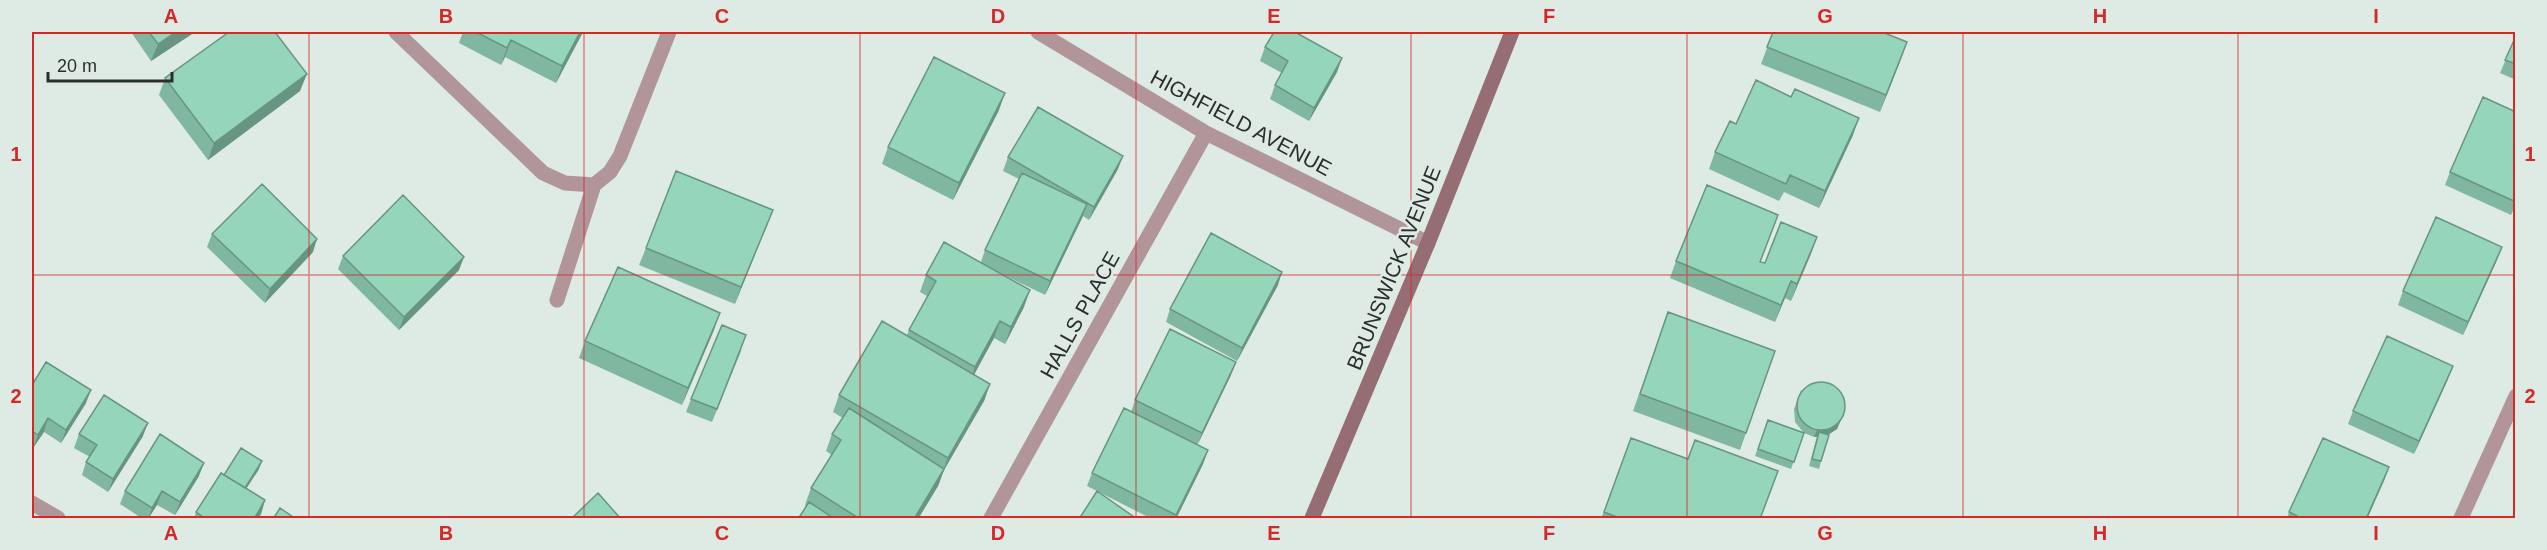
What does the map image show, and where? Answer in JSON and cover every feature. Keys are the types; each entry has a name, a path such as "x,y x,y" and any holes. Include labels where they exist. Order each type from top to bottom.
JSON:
{"main road":[{"name":"BRUNSWICK AVENUE","path":"1312,519 1428,243 1512,32"}],"street":[{"path":"396,32 543,173 565,183 594,185"},
{"path":"557,300 594,185 610,172 620,156 669,32"},
{"name":"HIGHFIELD AVENUE","path":"1038,32 1206,133 1428,243"},
{"name":"HALLS PLACE","path":"991,519 1206,133"},
{"path":"2460,519 2516,396"},
{"path":"32,503 58,519"}],"building":[{"path":"149,32 176,32 158,44"},
{"path":"229,32 275,32 307,74 214,143 165,78"},
{"path":"476,32 580,32 562,66 511,40 507,48"},
{"path":"1274,32 1295,32 1342,58 1314,108 1275,85 1288,61 1265,47"},
{"path":"1773,32 1882,32 1907,42 1886,95 1767,47"},
{"path":"2516,36 2516,64 2505,60"},
{"path":"934,57 1005,93 959,183 888,147"},
{"path":"1756,80 1791,97 1795,89 1859,118 1825,191 1790,175 1786,184 1715,152 1730,121 1736,124"},
{"path":"2483,97 2516,112 2516,202 2450,172"},
{"path":"1038,107 1123,156 1094,207 1008,157"},
{"path":"676,171 773,210 741,287 646,248"},
{"path":"1022,173 1087,204 1050,281 985,250"},
{"path":"262,184 317,239 270,289 212,234"},
{"path":"1707,185 1778,215 1760,262 1765,263 1781,222 1817,237 1797,284 1791,281 1781,305 1676,261"},
{"path":"403,195 464,257 404,317 343,256"},
{"path":"2436,217 2502,247 2468,322 2403,291"},
{"path":"1211,233 1282,272 1242,348 1170,309"},
{"path":"944,242 1030,290 1011,327 1000,321 975,367 909,330 936,281 926,275"},
{"path":"618,267 720,313 688,388 585,341"},
{"path":"1668,312 1775,351 1746,433 1640,394"},
{"path":"882,321 990,384 948,458 839,395"},
{"path":"722,325 746,335 717,409 691,399"},
{"path":"1170,329 1236,362 1202,433 1135,400"},
{"path":"2387,336 2453,366 2419,441 2353,411"},
{"path":"46,362 91,390 66,430 48,418 38,435 32,431 32,385"},
{"path":"1816,382 1826,382 1838,389 1845,401 1845,411 1838,423 1826,430 1816,430 1801,419 1797,411 1797,401 1808,386"},
{"path":"104,395 148,423 113,479 86,462 97,445 79,434"},
{"path":"849,408 944,469 914,519 860,519 811,488 841,440 832,434"},
{"path":"1124,408 1208,450 1176,515 1092,473"},
{"path":"1768,420 1804,433 1794,462 1758,449"},
{"path":"1819,432 1829,435 1821,461 1812,459"},
{"path":"160,434 204,463 180,502 162,491 152,508 125,491"},
{"path":"1631,438 1688,459 1695,440 1778,471 1760,519 1622,519 1604,512"},
{"path":"2323,438 2389,467 2366,519 2303,519 2289,512"},
{"path":"241,448 262,461 245,488 224,475"},
{"path":"221,473 265,500 254,519 206,519 196,512"},
{"path":"1097,491 1137,519 1079,519"},
{"path":"598,493 621,519 571,519"},
{"path":"809,502 835,519 798,519"},
{"path":"280,508 296,519 273,519"}]}
